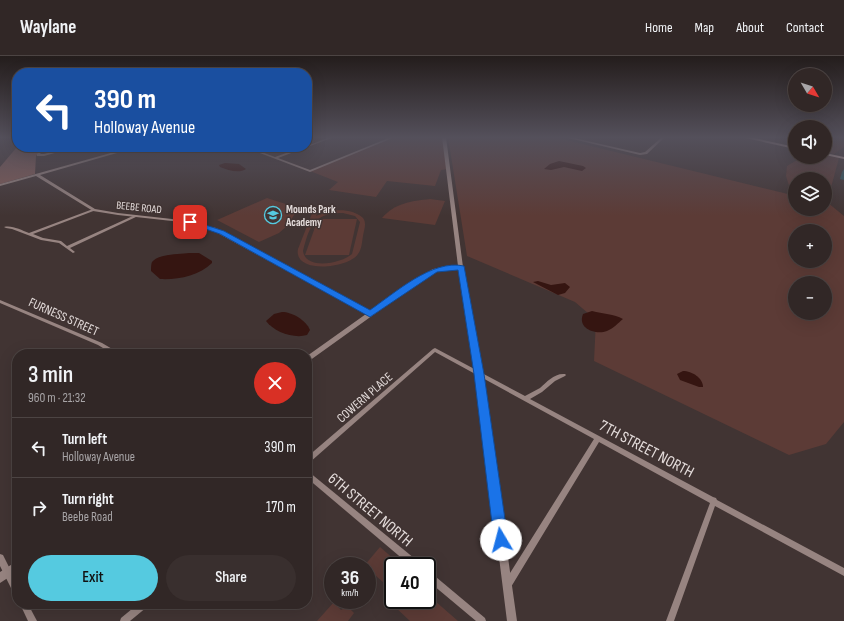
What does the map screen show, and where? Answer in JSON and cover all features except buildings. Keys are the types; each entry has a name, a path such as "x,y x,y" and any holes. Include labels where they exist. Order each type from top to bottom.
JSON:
{"street":[{"path":"0,185 78,163"},
{"path":"290,163 310,171 329,163"},
{"path":"447,163 461,267 479,374 512,621"},
{"name":"BEEBE ROAD","path":"37,175 94,210 181,220 214,229 370,314"},
{"path":"30,234 94,210"},
{"path":"68,247 136,216"},
{"path":"6,227 42,239 60,242 68,247 72,252"},
{"path":"312,355 435,270 461,267"},
{"name":"FURNESS STREET","path":"0,301 108,349"},
{"name":"7TH STREET NORTH","path":"435,350 714,500 844,572"},
{"name":"COWERN PLACE","path":"312,457 435,350"},
{"path":"526,399 542,390 552,378 563,375"},
{"path":"507,585 598,438"},
{"name":"6TH STREET NORTH","path":"312,478 406,557"},
{"path":"670,621 714,500"},
{"path":"0,558 4,576 12,585"},
{"path":"4,576 12,570"},
{"path":"436,582 482,621"},
{"path":"27,609 33,621"},
{"path":"124,621 138,609"}],"shaded area":[{"path":"3,163 36,163 35,174 0,184 0,167"},
{"path":"224,163 239,164 246,169 240,171 230,170 220,167 219,165"},
{"path":"329,163 447,163 448,169 441,170 435,186 387,181 376,197 329,190 338,182 310,171"},
{"path":"452,163 662,163 788,194 788,216 832,216 832,206 844,216 844,422 826,444 789,455 594,361 596,320 575,302 467,256"},
{"path":"570,163 586,168 582,171 564,167 551,170 544,169 550,164"},
{"path":"838,163 832,184 832,172 788,172 788,182 786,176 787,166 790,164"},
{"path":"267,198 292,206 296,212 287,226 279,233 259,242 217,220"},
{"path":"430,199 445,201 435,225 382,218 398,206 410,202"},
{"path":"340,210 353,212 363,218 365,222 362,245 358,254 344,263 333,266 312,266 304,262 299,257 298,249 313,211 318,211 316,216","holes":["333,213 343,213 355,216 360,222 352,254 341,260 325,263 317,263 306,257 303,251 308,235 314,223 319,218"]},
{"path":"318,219 357,219 349,255 305,255"},
{"path":"199,253 212,261 212,263 194,274 173,279 160,279 151,271 152,262 159,257"},
{"path":"538,281 551,285 565,283 570,287 565,293 558,295 533,282"},
{"path":"592,311 623,319 607,331 598,332 589,330 583,324 582,319 583,314"},
{"path":"282,312 290,313 302,320 310,330 307,335 296,336 285,334 274,328 266,321 274,314"},
{"path":"683,371 690,372 699,378 703,384 703,387 680,380 677,374"},
{"path":"380,547 392,557 384,557 384,583 376,576 376,557 372,557"},
{"path":"436,602 458,621 410,621 397,609 436,609"},
{"path":"328,609 350,609 354,613 348,621 317,621"}],"place":[{"name":"Mounds Park Academy","path":"273,215"}],"route":[{"path":"190,222 222,232 370,314 435,270 461,267 479,374 501,540"}]}
